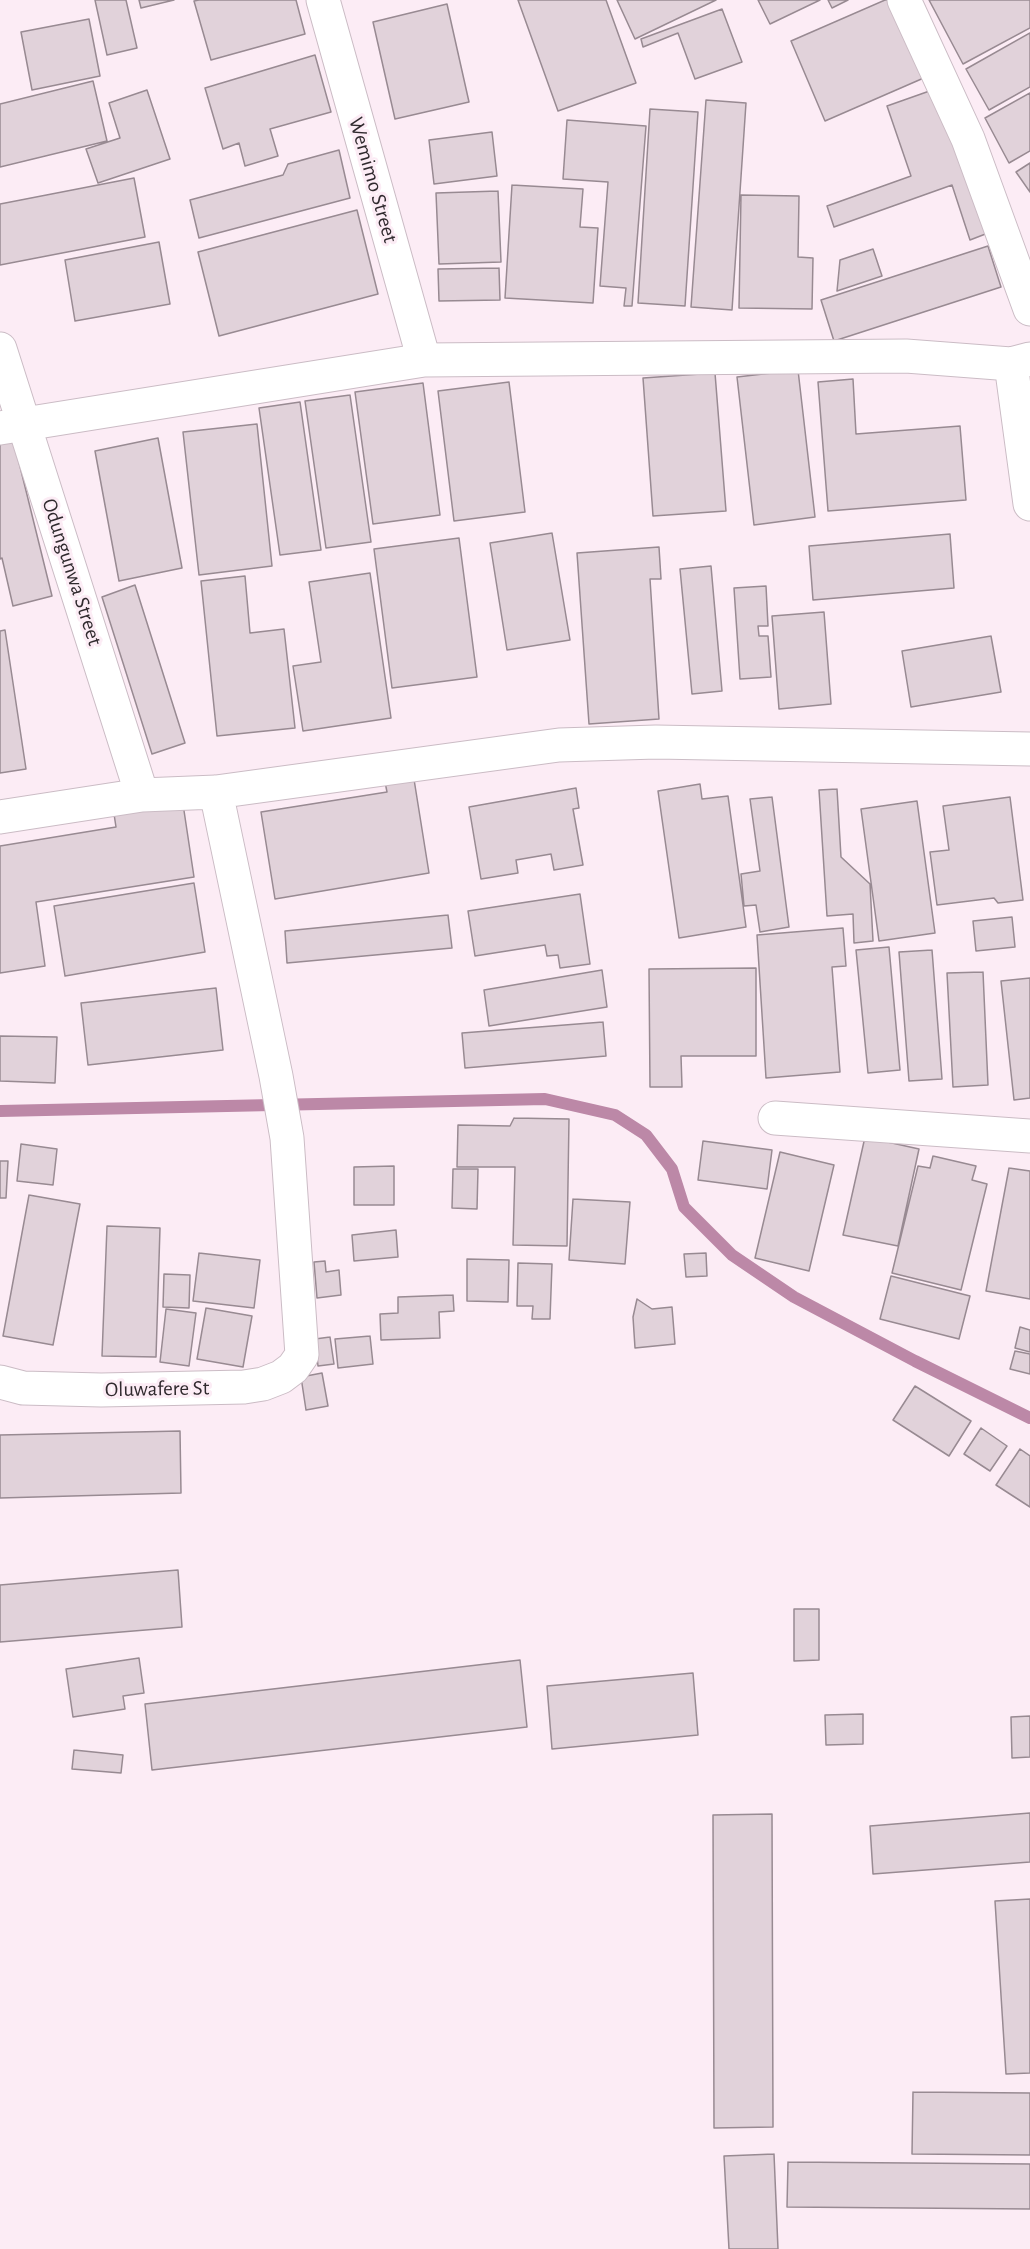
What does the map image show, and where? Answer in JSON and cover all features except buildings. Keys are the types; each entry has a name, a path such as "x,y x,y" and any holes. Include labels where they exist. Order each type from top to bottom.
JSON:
{"street":[{"name":"Wemimo Street","path":"322,0 424,360"},
{"path":"904,0 968,139 1030,309"},
{"name":"Odungunwa Street","path":"0,349 13,426 142,795"},
{"path":"13,426 424,360 906,356 1020,362 1030,504"},
{"path":"0,817 142,795 216,792 559,744 656,742 1030,750"},
{"name":"Oluwafere St","path":"0,1382 23,1388 101,1390 244,1388 281,1377 293,1368 302,1354 287,1138 216,792"},
{"path":"775,1118 1030,1136"}],"waterway":[{"path":"0,1111 545,1099 615,1115 646,1135 672,1169 684,1207 732,1255 794,1297 1030,1418"}]}
